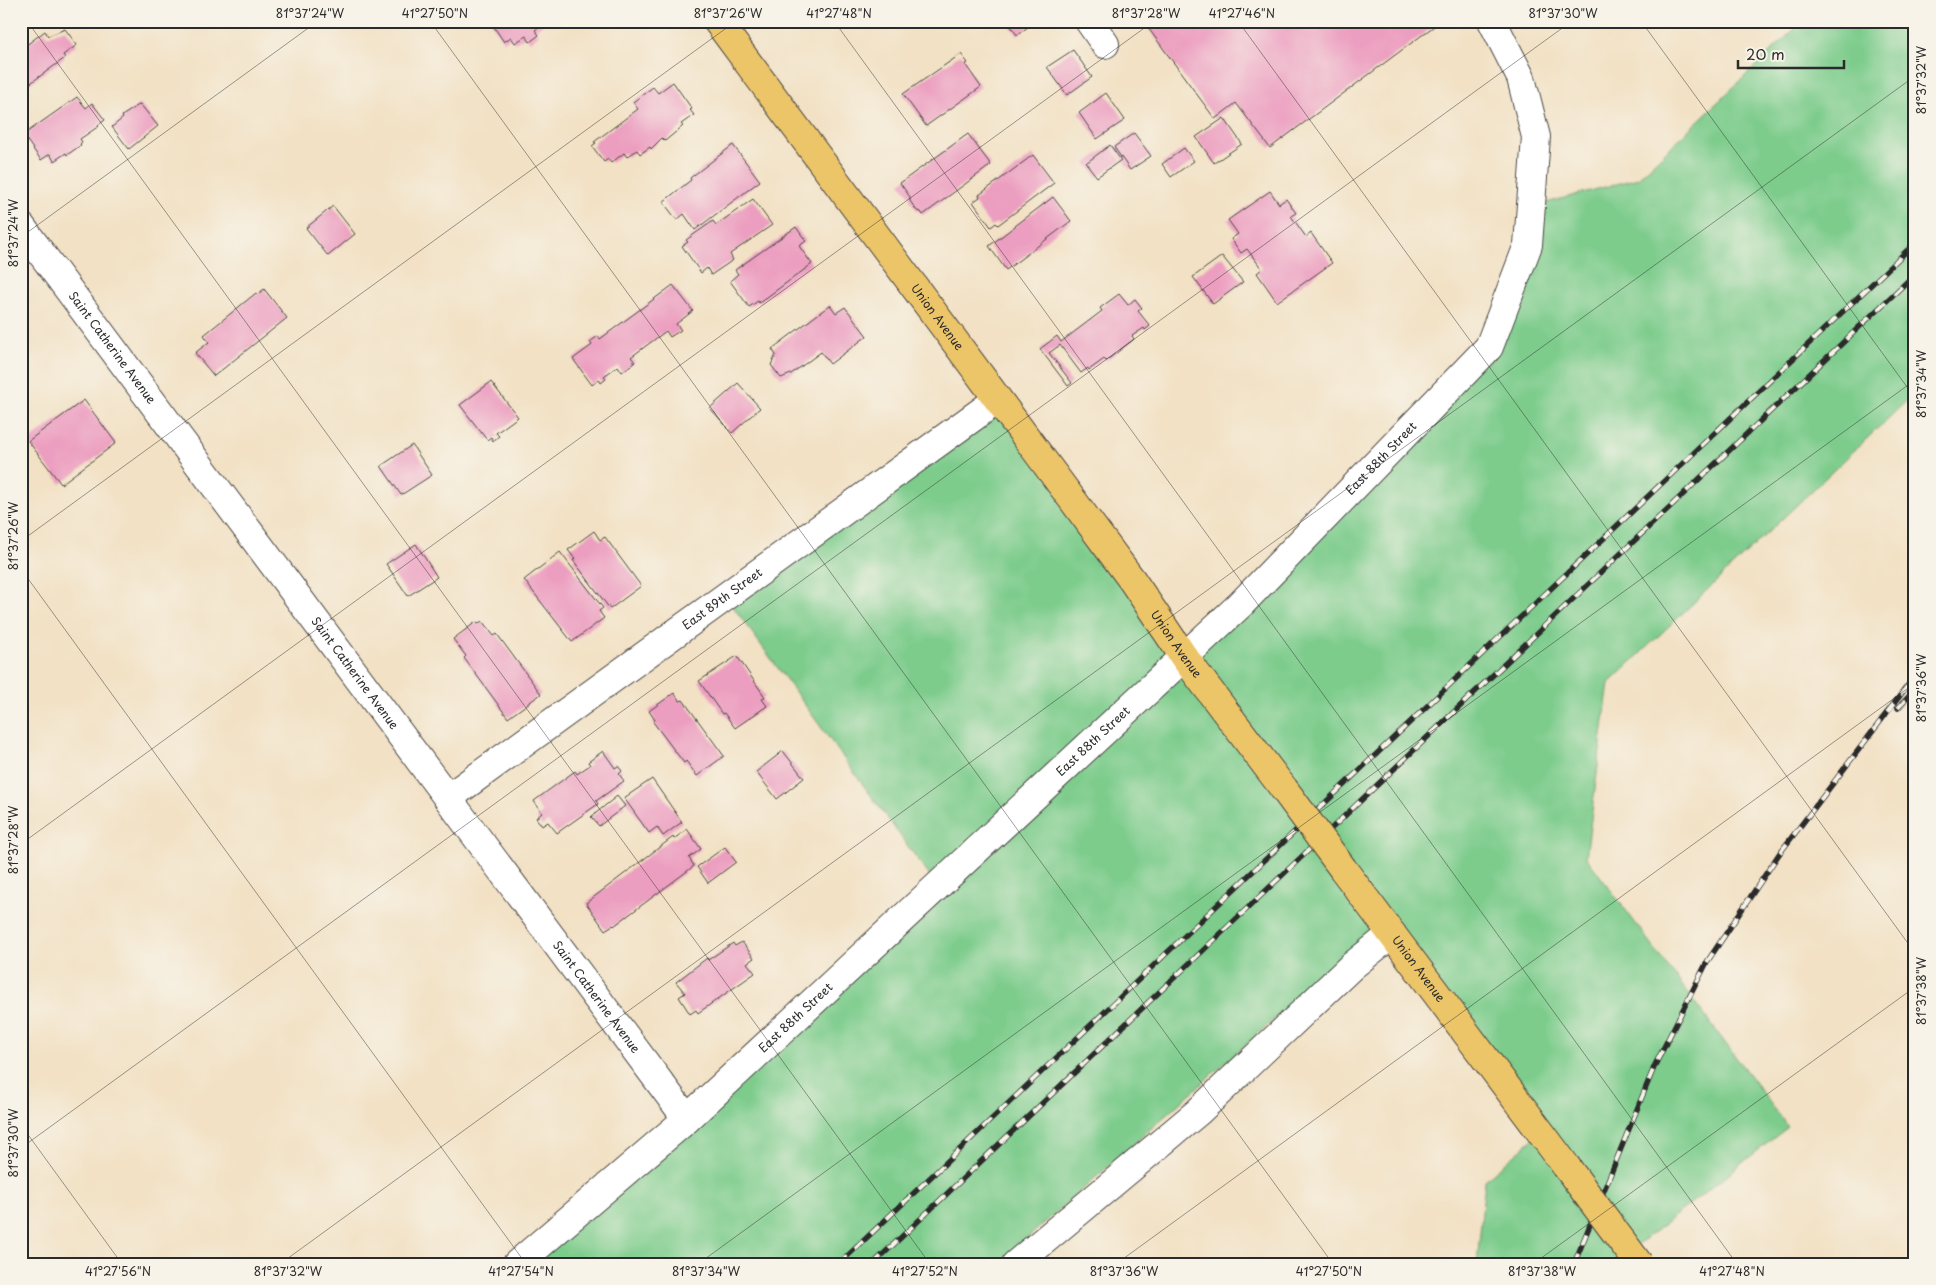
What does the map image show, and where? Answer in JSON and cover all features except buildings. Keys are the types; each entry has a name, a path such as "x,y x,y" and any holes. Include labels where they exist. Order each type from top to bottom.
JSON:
{"main road":[{"name":"Union Avenue","path":"718,21 1132,580 1184,657 1639,1264"}],"street":[{"path":"1089,21 1105,44"},
{"name":"East 88th Street","path":"517,1264 687,1119 1241,604 1489,346 1528,245 1536,137 1521,78 1492,21"},
{"name":"Saint Catherine Avenue","path":"21,226 687,1119"},
{"name":"East 89th Street","path":"448,798 997,400"},
{"path":"1016,1264 1198,1112 1352,966 1392,934"}],"green space":[{"path":"1803,21 1915,21 1915,393 1609,683 1586,857 1788,1127 1630,1251 1639,1264 1477,1264 1485,1180 1541,1132 1382,920 1330,970 998,1264 517,1264 937,886 726,597 997,400 1184,657 1489,347 1531,207 1638,178"}],"railway":[{"path":"839,1264 1915,243"},
{"path":"873,1264 1915,274"},
{"path":"1574,1264 1655,1065 1707,962 1779,854 1915,676"},
{"path":"1898,708 1915,690"}]}
